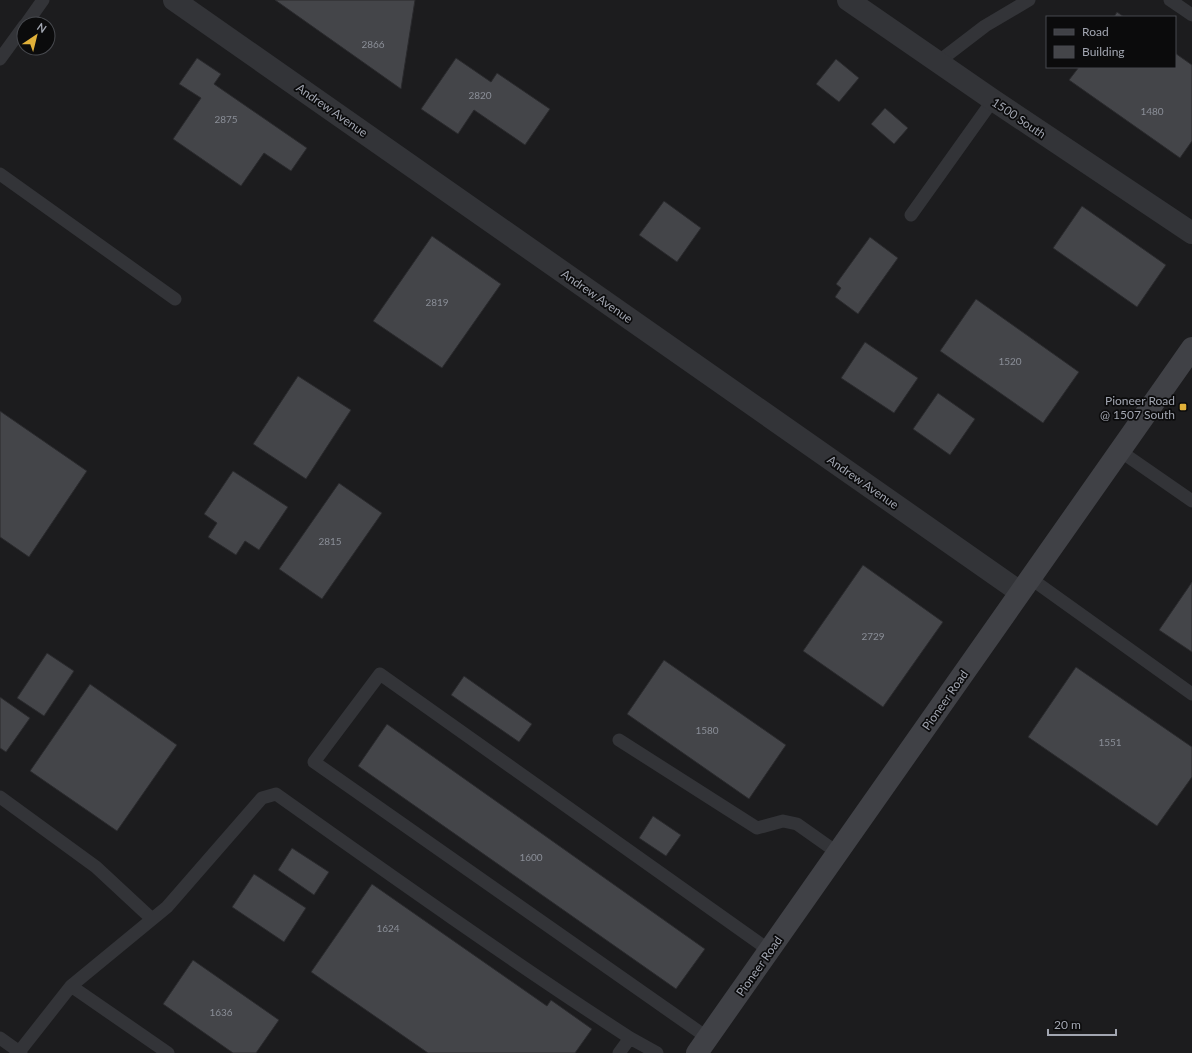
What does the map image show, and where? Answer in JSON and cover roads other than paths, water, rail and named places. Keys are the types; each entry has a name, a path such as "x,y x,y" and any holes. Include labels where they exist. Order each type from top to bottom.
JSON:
{"main road":[{"name":"Pioneer Road","path":"702,1046 1192,348"}],"street":[{"name":"Andrew Avenue","path":"174,0 1025,585"},
{"name":"1500 South","path":"848,0 993,100 1192,233"}],"lane":[{"path":"31,16 43,0"},
{"path":"938,62 986,26 1029,0"},
{"path":"1170,0 1192,15"},
{"path":"0,59 16,37"},
{"path":"911,215 993,100"},
{"path":"0,174 176,299"},
{"path":"1120,451 1192,501"},
{"path":"1025,585 1192,694"},
{"path":"702,1046 658,1003 314,762 380,674 769,950"},
{"path":"619,740 757,828 783,821 797,824 838,853"},
{"path":"0,1038 20,1052 71,986 167,907 262,798 276,794 557,990 630,1038 657,1053"},
{"path":"0,797 96,867 152,919"},
{"path":"71,986 168,1053"},
{"path":"619,1053 630,1038"}],"place":[{"name":"Pioneer Road @ 1507 South","path":"1183,407"}]}
